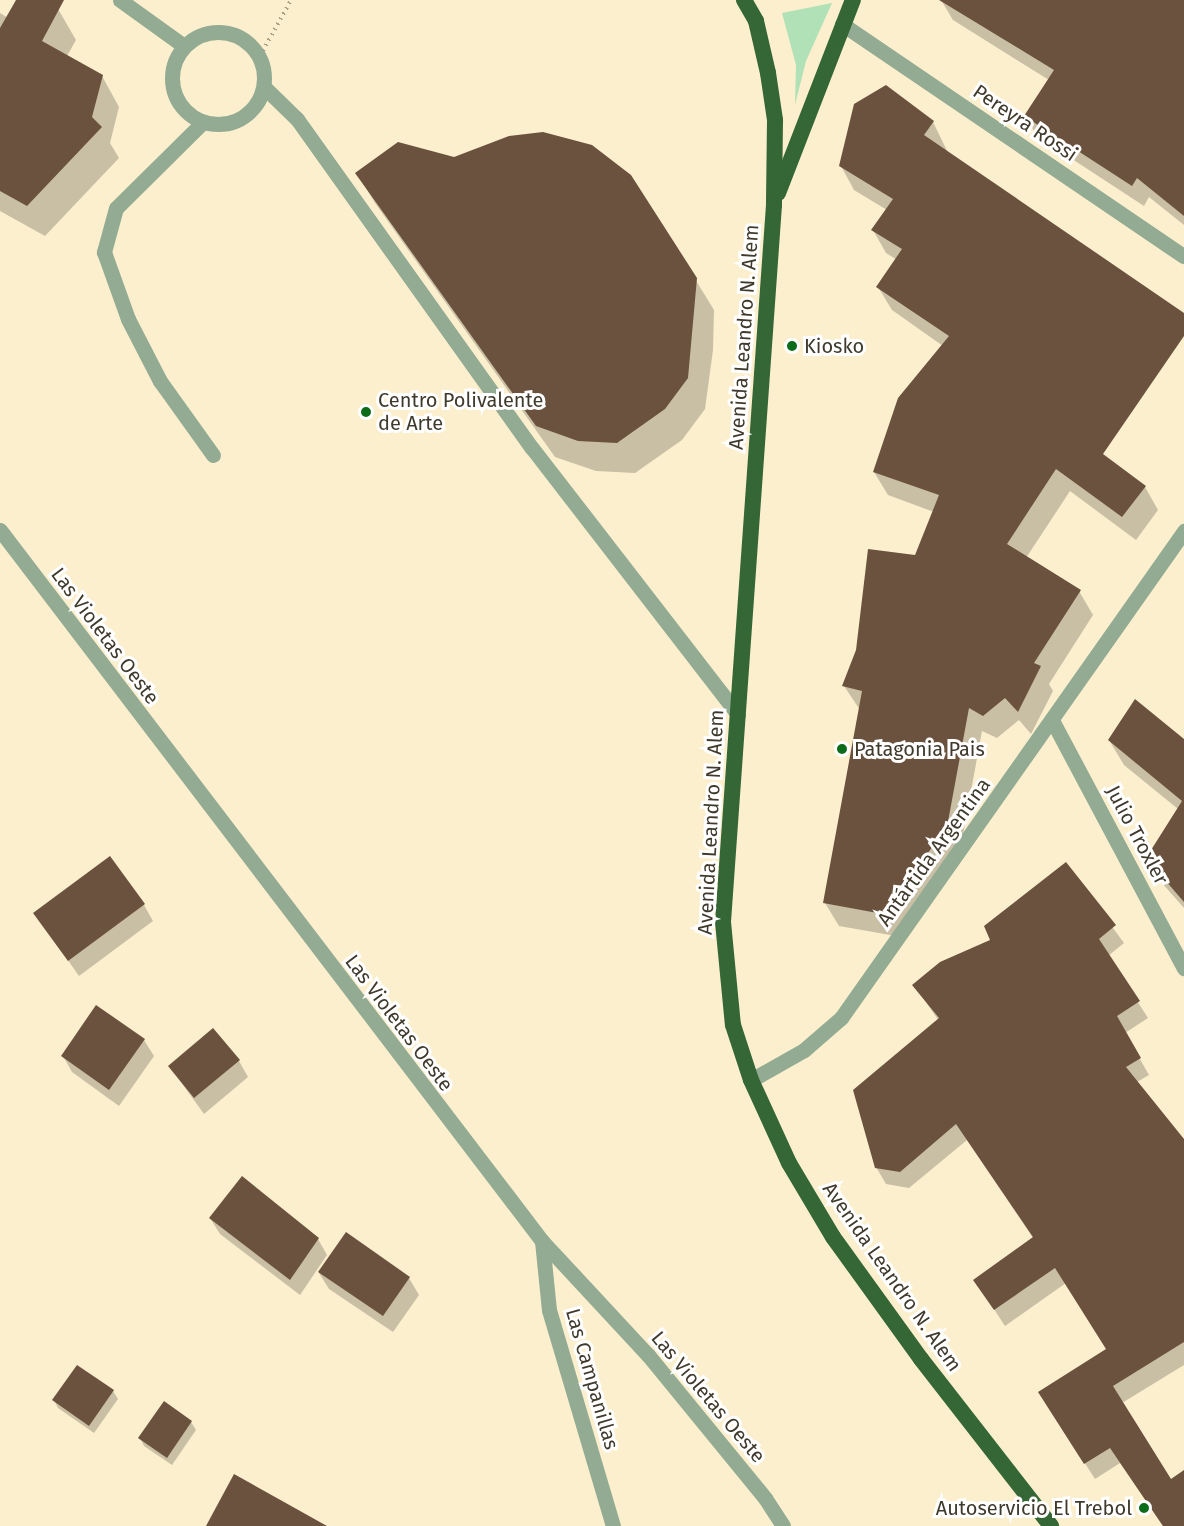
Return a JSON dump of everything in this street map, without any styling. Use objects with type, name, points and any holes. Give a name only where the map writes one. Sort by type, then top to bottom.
[{"type":"highway","name":"Avenida Leandro N. Alem","points":[[744,0],[756,21],[768,73],[775,120],[774,205],[723,922],[733,1025],[751,1080],[789,1163],[833,1237],[921,1359],[1051,1526]]},
{"type":"highway","name":"Avenida Leandro N. Alem","points":[[774,205],[853,0]]},
{"type":"street","points":[[120,0],[183,46]]},
{"type":"street","name":"Pereyra Rossi","points":[[842,24],[1184,256]]},
{"type":"street","points":[[209,32],[224,32],[238,36],[260,56],[264,87],[248,115],[218,125],[202,122],[178,102],[172,87],[171,73],[183,46],[209,32]]},
{"type":"street","points":[[264,87],[297,119],[532,448],[738,715]]},
{"type":"street","points":[[202,122],[116,208],[104,252],[128,319],[160,381],[213,455]]},
{"type":"street","name":"Las Violetas Oeste","points":[[0,530],[542,1241],[648,1355],[765,1498],[783,1526]]},
{"type":"street","name":"Antártida Argentina","points":[[751,1080],[804,1050],[841,1018],[1053,722],[1184,531]]},
{"type":"street","name":"Julio Troxler","points":[[1053,722],[1184,968]]},
{"type":"street","name":"Las Campanillas","points":[[542,1241],[549,1310],[613,1526]]},
{"type":"path","points":[[260,56],[291,0]]},
{"type":"green space","points":[[832,3],[806,61],[795,105],[796,65],[782,13]]},
{"type":"building","points":[[16,0],[64,0],[42,41],[103,75],[92,117],[102,127],[27,206],[0,191],[0,28]]},
{"type":"building","points":[[939,0],[1184,0],[1184,216],[1137,178],[1132,186],[1024,116],[1054,70]]},
{"type":"building","points":[[886,85],[934,121],[924,135],[1184,313],[1184,336],[1103,454],[1146,486],[1122,517],[1056,469],[1007,544],[1081,590],[1034,663],[1041,666],[1018,712],[1005,698],[983,716],[969,708],[947,827],[883,914],[823,903],[862,691],[842,686],[856,650],[868,549],[915,555],[939,495],[873,472],[898,398],[949,336],[876,287],[902,249],[871,230],[893,199],[839,166],[854,104]]},
{"type":"building","points":[[543,132],[592,145],[631,175],[697,278],[688,378],[665,409],[617,443],[578,441],[536,426],[355,173],[398,142],[454,157],[509,136]]},
{"type":"building","points":[[1135,699],[1184,739],[1184,902],[1146,858],[1182,801],[1108,740]]},
{"type":"building","points":[[110,856],[145,904],[68,961],[33,913]]},
{"type":"building","points":[[1066,862],[1116,925],[1099,939],[1140,1001],[1117,1016],[1141,1058],[1126,1067],[1184,1139],[1184,1342],[1113,1386],[1171,1479],[1184,1470],[1184,1526],[1163,1526],[1110,1448],[1084,1464],[1038,1392],[1106,1349],[1055,1268],[994,1310],[973,1280],[1033,1237],[956,1124],[900,1172],[875,1168],[853,1090],[939,1018],[912,985],[940,962],[990,940],[984,926]]},
{"type":"building","points":[[96,1005],[145,1039],[109,1090],[61,1056]]},
{"type":"building","points":[[213,1028],[240,1060],[194,1098],[168,1066]]},
{"type":"building","points":[[242,1176],[319,1238],[290,1280],[209,1218]]},
{"type":"building","points":[[346,1232],[410,1277],[383,1316],[318,1272]]},
{"type":"building","points":[[77,1365],[114,1390],[89,1426],[52,1400]]},
{"type":"building","points":[[164,1401],[192,1421],[167,1458],[138,1438]]},
{"type":"building","points":[[234,1474],[327,1526],[206,1526]]},
{"type":"place","name":"Kiosko","points":[[792,346]]},
{"type":"place","name":"Centro Polivalente de Arte","points":[[366,412]]},
{"type":"place","name":"Patagonia Pais","points":[[842,749]]},
{"type":"place","name":"Autoservicio El Trebol","points":[[1144,1508]]}]
